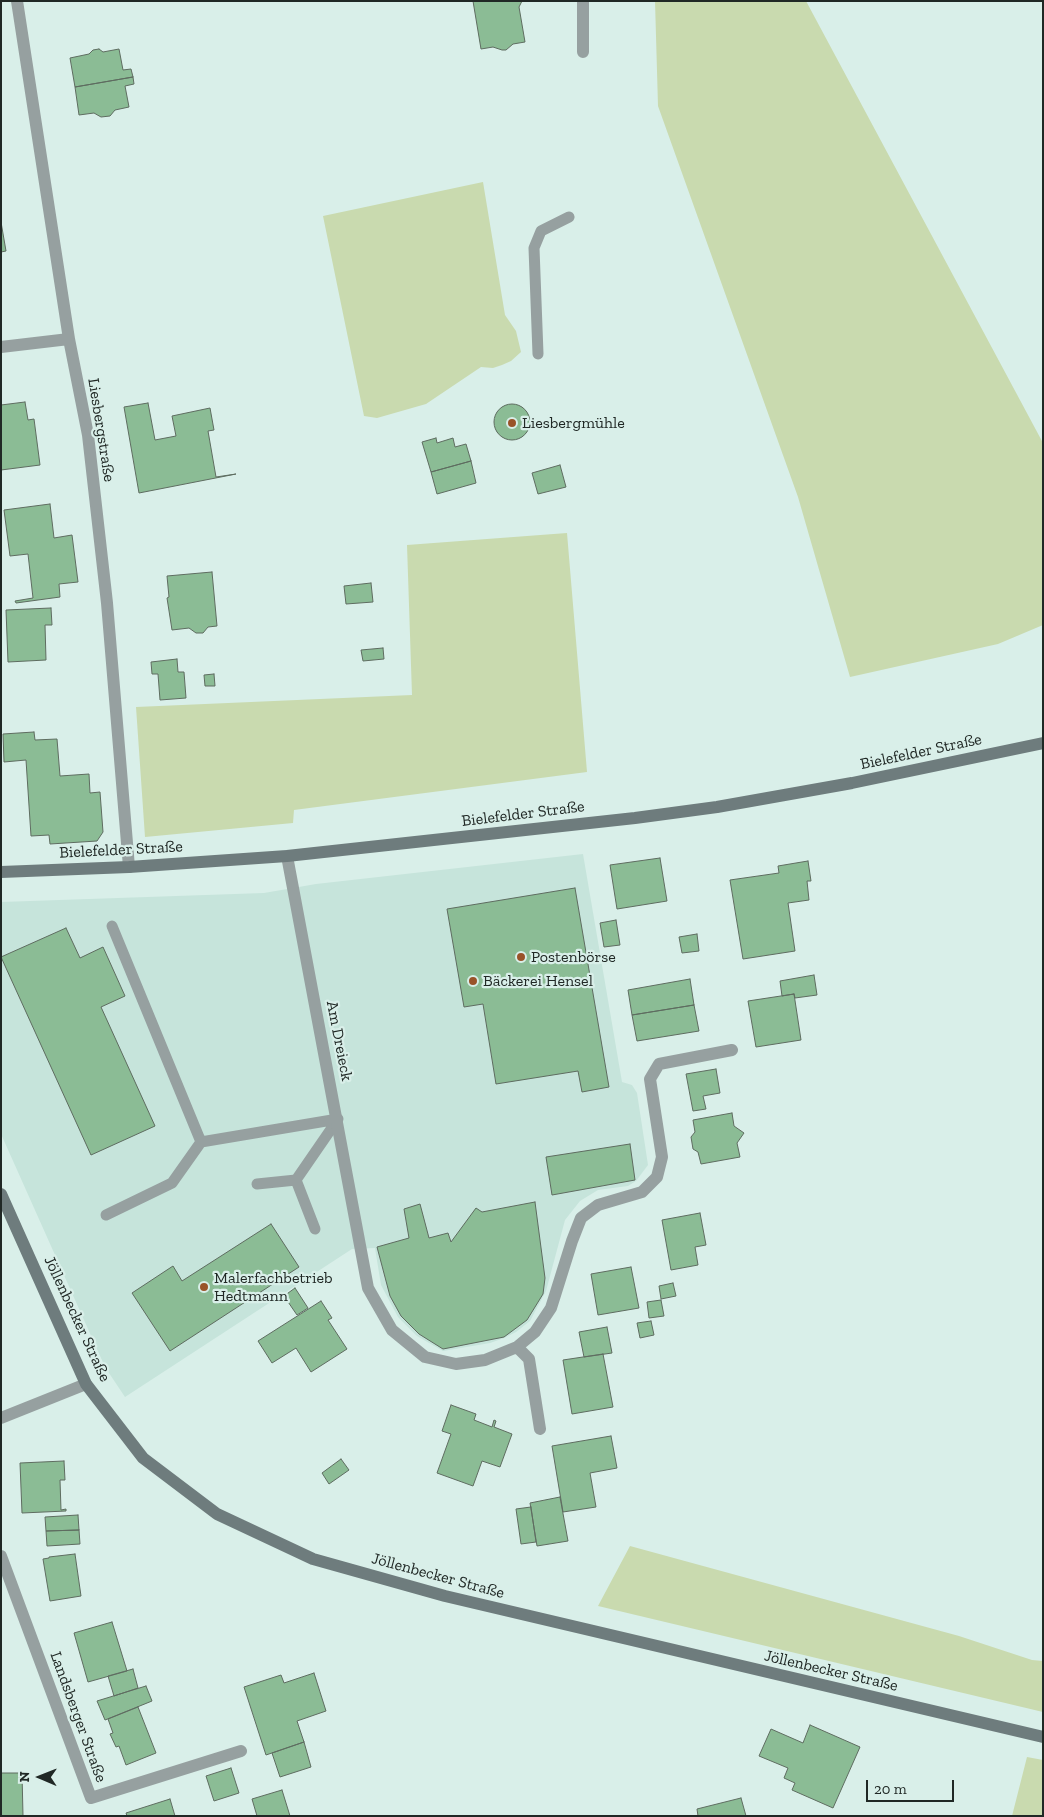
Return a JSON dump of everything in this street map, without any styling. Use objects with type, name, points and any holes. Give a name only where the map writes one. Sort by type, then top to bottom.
[{"type":"main road","name":"Bielefelder Straße","points":[[1,872],[128,867],[287,856],[717,807],[852,783],[1043,743]]},
{"type":"main road","name":"Jöllenbecker Straße","points":[[1,1194],[86,1384],[143,1458],[217,1514],[313,1560],[445,1596],[1043,1737]]},
{"type":"street","name":"Liesbergstraße","points":[[17,1],[69,339],[88,435],[107,603],[128,867]]},
{"type":"street","points":[[583,1],[583,52]]},
{"type":"street","points":[[1,348],[69,339]]},
{"type":"street","name":"Am Dreieck","points":[[287,856],[368,1288],[392,1330],[425,1357],[456,1364],[485,1360],[517,1347],[535,1332],[551,1308],[581,1218],[598,1205],[642,1192],[657,1177],[662,1157],[650,1079],[659,1064],[732,1050]]},
{"type":"street","points":[[517,1347],[529,1359],[540,1429]]},
{"type":"street","points":[[1,1418],[86,1384]]},
{"type":"street","name":"Landsberger Straße","points":[[1,1556],[91,1798],[241,1751]]},
{"type":"lane","points":[[538,354],[534,248],[541,231],[569,217]]},
{"type":"lane","points":[[112,926],[201,1142]]},
{"type":"lane","points":[[106,1215],[172,1183],[201,1142],[338,1120]]},
{"type":"lane","points":[[256,1184],[296,1180],[338,1120]]},
{"type":"lane","points":[[296,1180],[315,1229]]},
{"type":"shaded area","points":[[583,854],[622,1082],[632,1085],[637,1093],[648,1165],[636,1181],[628,1186],[598,1190],[580,1201],[565,1220],[546,1291],[530,1321],[516,1332],[490,1343],[443,1351],[417,1336],[398,1317],[381,1285],[375,1248],[352,1249],[125,1397],[105,1367],[1,1134],[1,902],[264,893],[316,884]]},
{"type":"green space","points":[[655,1],[806,1],[1043,443],[1043,625],[998,644],[850,677],[798,497],[658,106]]},
{"type":"green space","points":[[483,182],[505,315],[516,331],[521,352],[511,361],[502,365],[493,368],[481,367],[426,404],[377,418],[364,416],[323,216]]},
{"type":"green space","points":[[567,533],[587,772],[294,810],[293,823],[145,837],[136,707],[412,695],[407,545]]},
{"type":"green space","points":[[630,1546],[959,1636],[1032,1660],[1043,1661],[1043,1712],[598,1606]]},
{"type":"green space","points":[[1027,1757],[1043,1760],[1043,1816],[1012,1816]]},
{"type":"building","points":[[473,1],[522,1],[519,7],[525,42],[513,44],[506,50],[493,47],[481,49]]},
{"type":"building","points":[[99,49],[103,52],[119,49],[123,70],[131,69],[133,77],[75,87],[70,58],[89,54],[93,50]]},
{"type":"building","points":[[133,77],[134,84],[125,86],[129,107],[115,110],[110,116],[101,117],[94,113],[79,115],[75,87]]},
{"type":"building","points":[[1,222],[6,251],[1,252]]},
{"type":"building","points":[[25,402],[28,420],[34,419],[40,465],[1,470],[1,405]]},
{"type":"building","points":[[148,403],[155,440],[176,436],[172,416],[210,408],[214,430],[208,431],[216,477],[236,474],[139,493],[124,407]]},
{"type":"building","name":"Liesbergmühle","points":[[512,404],[519,405],[525,409],[529,415],[529,429],[525,435],[519,439],[512,440],[505,439],[499,435],[495,429],[494,422],[495,415],[499,409],[505,405]]},
{"type":"building","points":[[436,438],[437,443],[453,438],[455,447],[466,444],[471,461],[431,472],[422,442]]},
{"type":"building","points":[[471,461],[476,483],[437,494],[431,472]]},
{"type":"building","points":[[560,465],[566,487],[538,494],[532,473]]},
{"type":"building","points":[[50,504],[54,538],[72,535],[78,582],[59,584],[60,597],[16,603],[15,601],[33,598],[28,554],[10,556],[4,510]]},
{"type":"building","points":[[212,572],[217,626],[208,627],[203,633],[196,633],[189,628],[172,630],[167,598],[169,597],[167,576]]},
{"type":"building","points":[[371,583],[373,602],[346,604],[344,586]]},
{"type":"building","points":[[51,608],[52,625],[45,625],[46,660],[8,662],[6,610]]},
{"type":"building","points":[[383,648],[384,659],[363,661],[361,650]]},
{"type":"building","points":[[177,659],[178,672],[184,672],[186,698],[160,700],[158,674],[152,674],[151,662]]},
{"type":"building","points":[[214,674],[215,686],[205,686],[204,675]]},
{"type":"building","points":[[34,732],[35,740],[57,739],[60,776],[89,774],[90,793],[100,792],[103,832],[97,841],[50,844],[49,835],[31,836],[26,760],[4,762],[3,734]]},
{"type":"building","points":[[660,858],[667,901],[617,909],[610,865]]},
{"type":"building","points":[[808,861],[811,881],[807,881],[809,900],[788,903],[795,951],[743,959],[730,880],[779,873],[778,866]]},
{"type":"building","name":"Postenbörse","points":[[575,888],[609,1087],[582,1092],[578,1071],[496,1084],[483,1004],[464,1007],[447,909]]},
{"type":"building","points":[[616,920],[620,945],[604,947],[600,923]]},
{"type":"building","points":[[66,928],[80,958],[103,947],[125,996],[101,1007],[155,1126],[91,1155],[1,957]]},
{"type":"building","points":[[697,934],[699,951],[682,953],[679,937]]},
{"type":"building","points":[[814,975],[817,995],[795,998],[794,994],[782,996],[780,981]]},
{"type":"building","points":[[690,979],[694,1005],[632,1015],[628,990]]},
{"type":"building","points":[[794,994],[801,1040],[756,1047],[748,1001]]},
{"type":"building","points":[[694,1005],[699,1031],[637,1041],[632,1015]]},
{"type":"building","points":[[716,1069],[720,1093],[703,1096],[706,1109],[693,1111],[686,1074]]},
{"type":"building","points":[[732,1113],[734,1126],[744,1133],[737,1143],[740,1157],[701,1164],[698,1152],[693,1149],[691,1137],[695,1132],[693,1120]]},
{"type":"building","points":[[630,1144],[635,1180],[552,1195],[546,1157]]},
{"type":"building","points":[[535,1202],[545,1278],[543,1294],[527,1320],[504,1337],[443,1349],[419,1334],[401,1316],[390,1296],[377,1247],[409,1238],[404,1209],[420,1204],[429,1238],[448,1233],[451,1242],[476,1208],[482,1212]]},
{"type":"building","points":[[700,1213],[706,1245],[695,1247],[698,1265],[671,1270],[662,1220]]},
{"type":"building","name":"Malerfachbetrieb Hedtmann","points":[[271,1224],[299,1267],[170,1351],[132,1293],[173,1266],[182,1281]]},
{"type":"building","points":[[631,1267],[639,1308],[598,1315],[591,1274]]},
{"type":"building","points":[[673,1283],[676,1296],[661,1299],[659,1286]]},
{"type":"building","points":[[295,1288],[308,1308],[297,1315],[284,1296]]},
{"type":"building","points":[[661,1300],[664,1316],[649,1318],[647,1302]]},
{"type":"building","points":[[321,1301],[332,1318],[328,1320],[347,1349],[311,1372],[296,1348],[272,1363],[258,1341]]},
{"type":"building","points":[[651,1321],[654,1335],[640,1338],[637,1323]]},
{"type":"building","points":[[607,1327],[612,1353],[584,1357],[579,1332]]},
{"type":"building","points":[[603,1354],[613,1407],[572,1414],[563,1360]]},
{"type":"building","points":[[451,1405],[476,1414],[474,1420],[492,1427],[494,1420],[496,1421],[494,1427],[512,1434],[500,1467],[482,1461],[473,1486],[437,1473],[451,1434],[442,1431]]},
{"type":"building","points":[[611,1436],[617,1468],[590,1473],[596,1507],[563,1512],[552,1446]]},
{"type":"building","points":[[341,1459],[349,1470],[329,1484],[322,1473]]},
{"type":"building","points":[[64,1461],[65,1480],[60,1480],[61,1510],[66,1509],[66,1511],[22,1513],[20,1463]]},
{"type":"building","points":[[560,1497],[568,1541],[537,1546],[530,1503]]},
{"type":"building","points":[[531,1507],[536,1542],[521,1544],[516,1509]]},
{"type":"building","points":[[78,1515],[79,1530],[46,1531],[45,1517]]},
{"type":"building","points":[[79,1530],[80,1544],[47,1546],[46,1531]]},
{"type":"building","points":[[75,1554],[81,1596],[50,1601],[43,1559]]},
{"type":"building","points":[[112,1622],[127,1671],[88,1682],[74,1633]]},
{"type":"building","points":[[133,1669],[138,1688],[114,1696],[108,1676]]},
{"type":"building","points":[[314,1673],[326,1711],[297,1721],[304,1742],[266,1755],[244,1687],[281,1675],[284,1683]]},
{"type":"building","points":[[146,1686],[152,1701],[105,1720],[97,1701]]},
{"type":"building","points":[[138,1707],[156,1753],[126,1765],[119,1746],[116,1747],[110,1734],[113,1733],[108,1719]]},
{"type":"building","points":[[810,1725],[860,1747],[833,1808],[792,1790],[795,1783],[784,1778],[788,1768],[759,1756],[771,1729],[803,1743]]},
{"type":"building","points":[[304,1742],[311,1767],[280,1777],[272,1753]]},
{"type":"building","points":[[231,1768],[239,1793],[214,1801],[206,1776]]},
{"type":"building","points":[[1,1773],[22,1773],[23,1816],[1,1816]]},
{"type":"building","points":[[282,1790],[290,1816],[257,1816],[252,1799]]},
{"type":"building","points":[[741,1798],[746,1816],[698,1816],[697,1809]]},
{"type":"building","points":[[170,1799],[175,1816],[127,1816],[126,1813]]},
{"type":"place","name":"Liesbergmühle","points":[[512,423]]},
{"type":"place","name":"Postenbörse","points":[[521,957]]},
{"type":"place","name":"Bäckerei Hensel","points":[[473,981]]},
{"type":"place","name":"Malerfachbetrieb Hedtmann","points":[[204,1287]]}]
